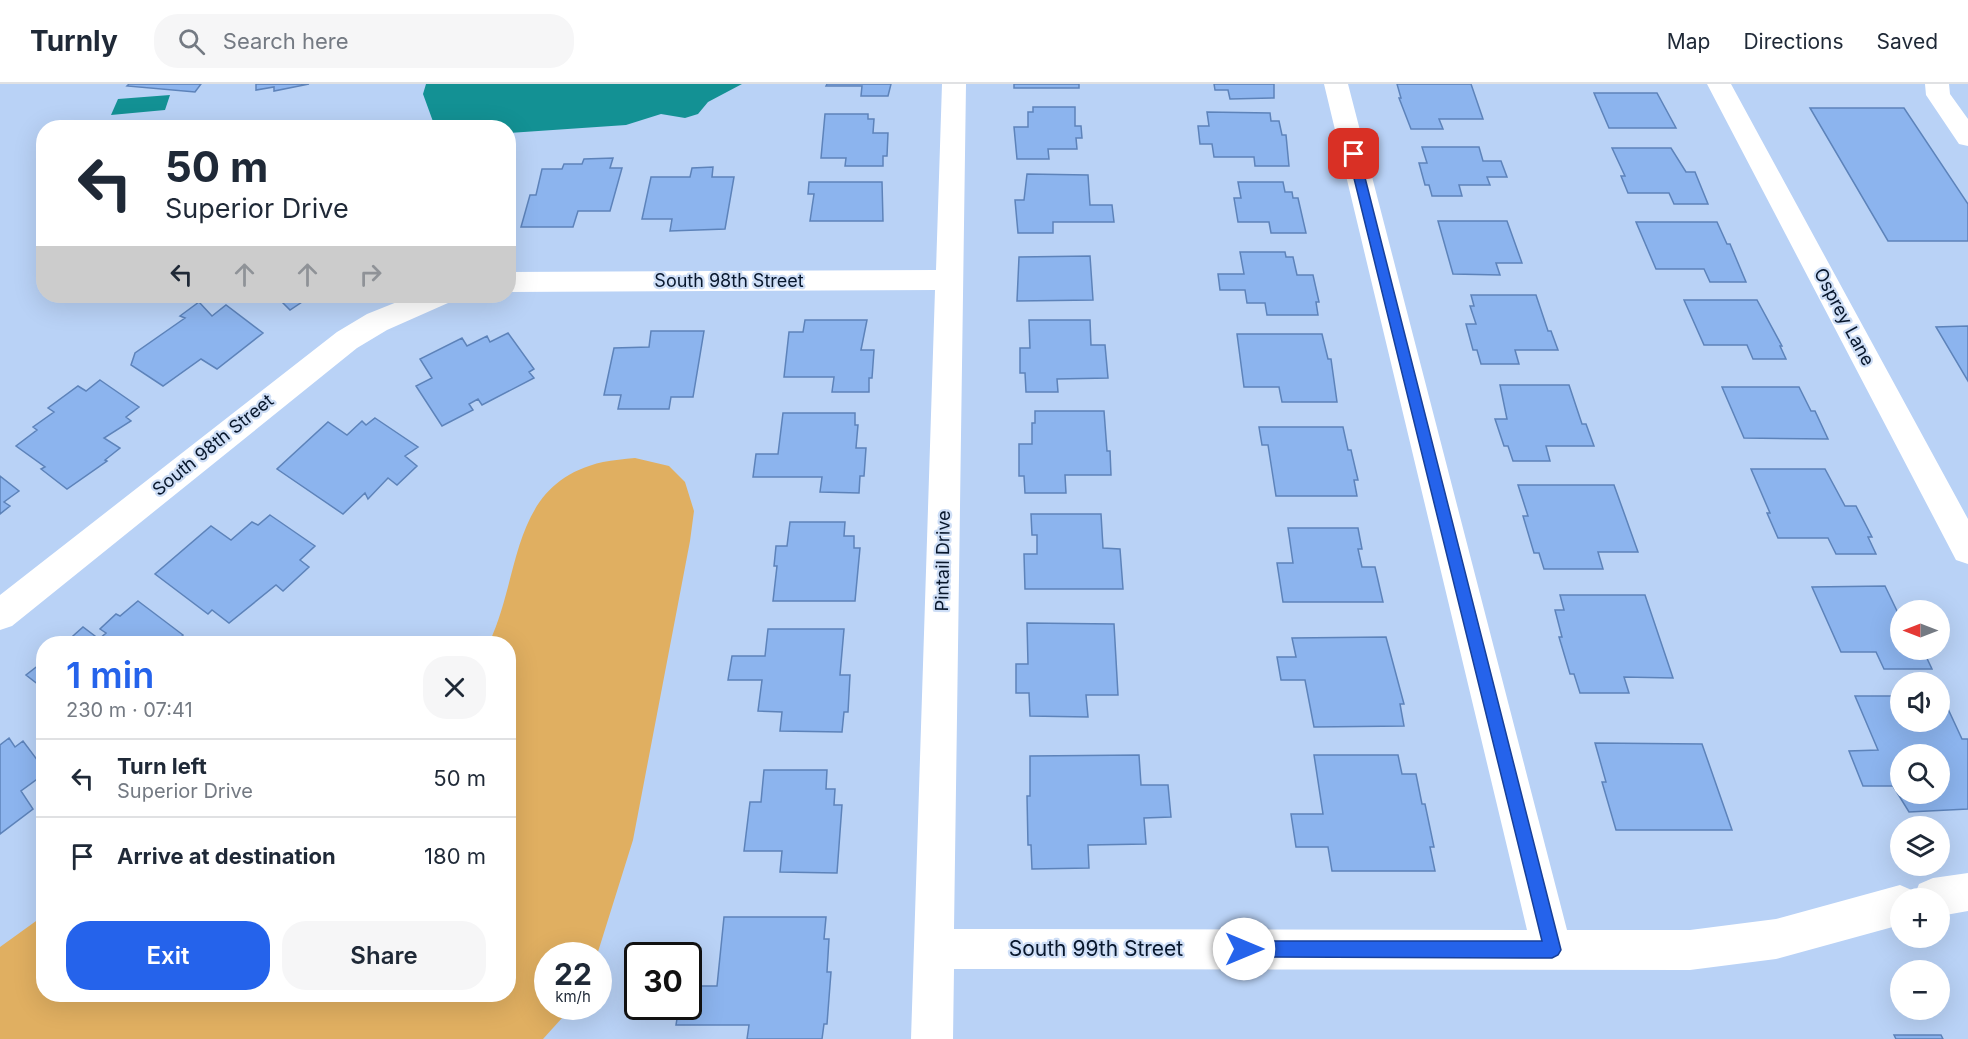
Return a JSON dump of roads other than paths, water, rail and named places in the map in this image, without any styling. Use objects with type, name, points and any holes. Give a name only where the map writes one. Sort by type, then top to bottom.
[{"type":"street","name":"Pintail Drive","points":[[932,1039],[954,84]]},
{"type":"street","points":[[1336,84],[1552,950]]},
{"type":"street","name":"Osprey Lane","points":[[1719,84],[1968,550]]},
{"type":"street","points":[[1937,84],[1938,95],[1968,138]]},
{"type":"street","name":"South 98th Street","points":[[516,282],[949,280]]},
{"type":"street","name":"South 98th Street","points":[[0,615],[338,347],[377,322],[422,303]]},
{"type":"street","points":[[1950,895],[1968,892]]},
{"type":"street","name":"South 99th Street","points":[[934,949],[1662,951],[1720,947],[1784,937],[1890,908]]}]
